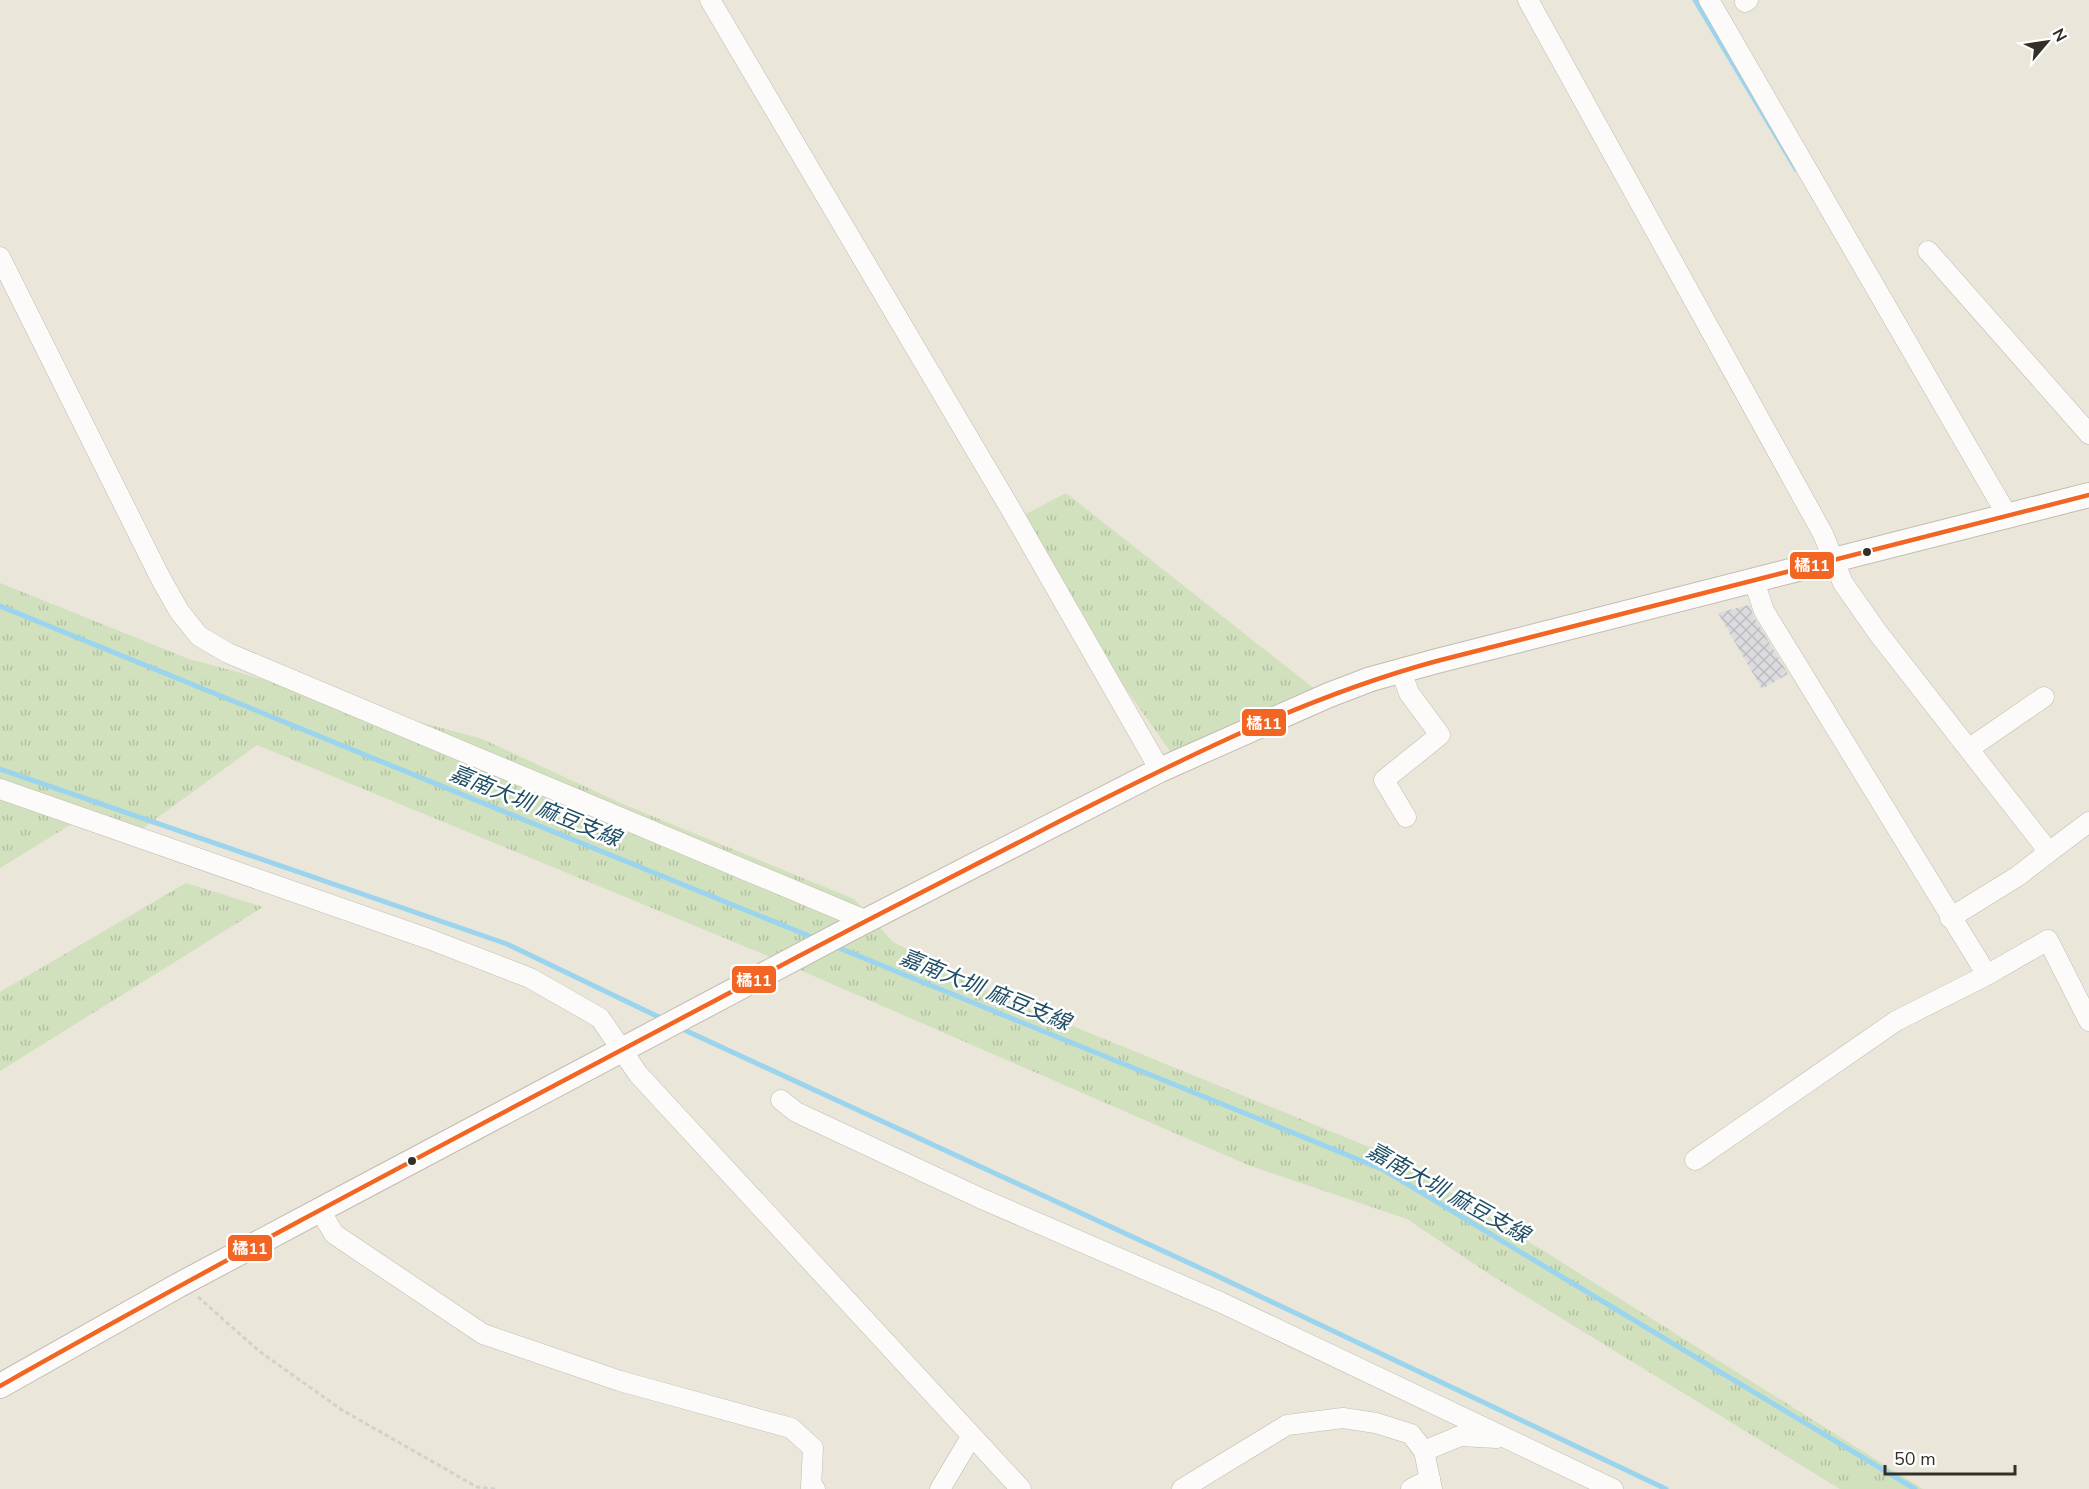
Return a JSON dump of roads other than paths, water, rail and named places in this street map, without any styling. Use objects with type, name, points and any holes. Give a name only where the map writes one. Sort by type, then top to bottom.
[{"type":"main road","points":[[0,1386],[179,1285],[858,925],[1160,770],[1329,695],[1401,671],[2089,495]]},
{"type":"street","points":[[710,0],[1010,508],[1160,770]]},
{"type":"street","points":[[1528,0],[1823,534],[1843,583],[1878,633],[2049,852]]},
{"type":"street","points":[[1709,0],[2007,515]]},
{"type":"street","points":[[1928,251],[2089,434]]},
{"type":"street","points":[[0,257],[161,579],[179,611],[199,636],[228,653],[858,925]]},
{"type":"street","points":[[1754,581],[1764,611],[1987,975]]},
{"type":"street","points":[[1401,671],[1409,693],[1440,735],[1384,780],[1406,816]]},
{"type":"street","points":[[1970,748],[2044,697]]},
{"type":"street","points":[[0,789],[429,939],[530,978],[600,1018],[638,1074],[1020,1489]]},
{"type":"street","points":[[1950,918],[2018,876],[2089,822]]},
{"type":"street","points":[[1695,1160],[1896,1021],[1987,975],[2048,940],[2089,1021]]},
{"type":"street","points":[[781,1100],[796,1112],[980,1198],[1220,1302],[1613,1489]]},
{"type":"street","points":[[320,1210],[334,1234],[483,1334],[620,1381],[791,1428],[813,1448],[811,1487],[815,1489]]},
{"type":"street","points":[[1182,1489],[1287,1425],[1343,1418],[1376,1423],[1411,1434],[1425,1451],[1431,1484],[1411,1489]]},
{"type":"street","points":[[1425,1451],[1460,1436],[1509,1439]]},
{"type":"street","points":[[940,1489],[971,1437]]},
{"type":"waterway","points":[[1695,0],[1796,169]]},
{"type":"waterway","name":"嘉南大圳 麻豆支線","points":[[0,606],[814,938]]},
{"type":"waterway","points":[[0,769],[507,944],[665,1020]]},
{"type":"waterway","name":"嘉南大圳 麻豆支線","points":[[834,946],[1384,1170],[1915,1489]]},
{"type":"waterway","points":[[678,1027],[1213,1274],[1666,1489]]}]
